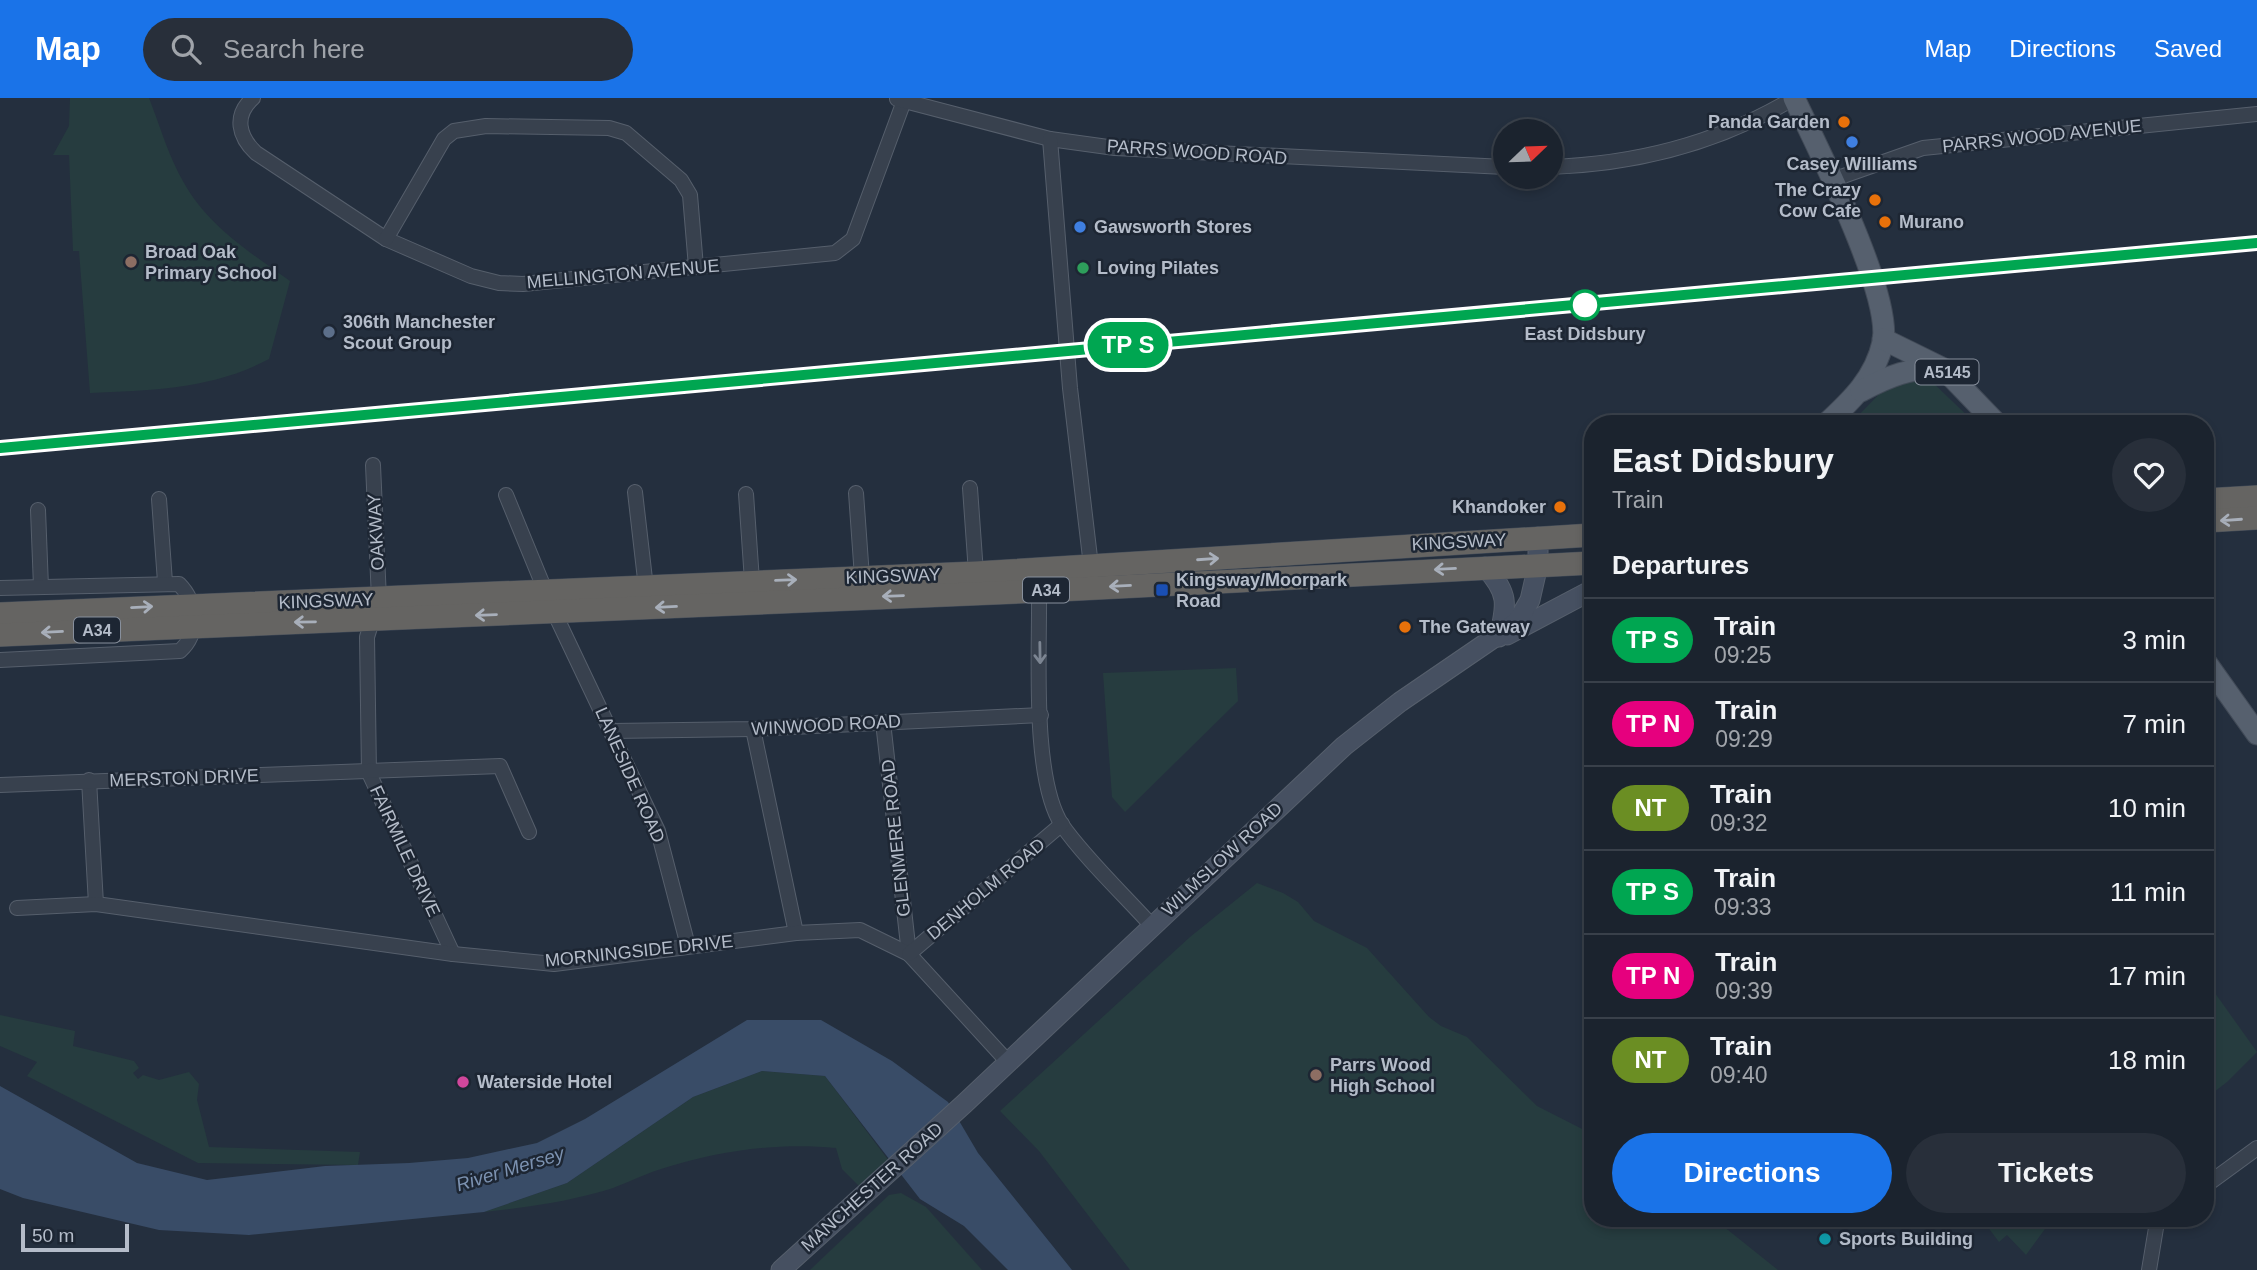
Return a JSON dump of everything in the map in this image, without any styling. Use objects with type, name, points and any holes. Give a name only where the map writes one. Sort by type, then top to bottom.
[{"type":"highway","points":[[2214,499],[2257,497]]},
{"type":"highway","points":[[2214,520],[2257,518]]},
{"type":"highway","name":"KINGSWAY","points":[[550,602],[646,588],[752,581],[976,573],[1584,536]]},
{"type":"highway","name":"KINGSWAY","points":[[0,614],[193,615],[550,602],[1039,591],[1584,563]]},
{"type":"highway","name":"KINGSWAY","points":[[0,635],[193,615]]},
{"type":"main road","name":"A5145","points":[[1794,98],[1832,180],[1870,275],[1881,314],[1883,339],[1877,360],[1861,391]]},
{"type":"main road","name":"A5145","points":[[1883,339],[1944,369],[1988,415]]},
{"type":"main road","name":"A5145","points":[[1836,415],[1861,391],[1889,376],[1910,369],[1944,369]]},
{"type":"main road","name":"WILMSLOW ROAD","points":[[964,1104],[1344,746],[1411,695],[1499,637],[1517,622],[1530,600],[1538,565],[1538,537]]},
{"type":"main road","points":[[1485,567],[1500,583],[1506,601],[1499,637]]},
{"type":"main road","name":"WILMSLOW ROAD","points":[[1499,637],[1516,632],[1584,594]]},
{"type":"main road","points":[[2214,674],[2257,734]]},
{"type":"main road","name":"MANCHESTER ROAD","points":[[780,1270],[964,1104]]},
{"type":"street","name":"MELLINGTON AVENUE","points":[[253,98],[242,113],[239,126],[244,141],[386,239],[471,276],[499,283],[523,284],[835,254],[853,239],[900,100]]},
{"type":"street","points":[[1563,166],[1644,158],[1682,149],[1755,121],[1794,98]]},
{"type":"street","name":"PARRS WOOD ROAD","points":[[900,100],[1050,139],[1180,153],[1493,166]]},
{"type":"street","name":"PARRS WOOD AVENUE","points":[[1832,180],[1923,148],[2257,114]]},
{"type":"street","points":[[386,239],[444,139],[454,131],[486,126],[609,128],[639,142],[681,180],[690,195],[696,267]]},
{"type":"street","points":[[1050,139],[1070,388],[1091,566]]},
{"type":"street","name":"OAKWAY","points":[[373,465],[376,609]]},
{"type":"street","points":[[970,488],[976,573]]},
{"type":"street","points":[[635,492],[646,588]]},
{"type":"street","points":[[856,493],[862,577]]},
{"type":"street","points":[[746,494],[752,581]]},
{"type":"street","name":"LANESIDE ROAD","points":[[506,495],[550,602],[658,831],[688,946]]},
{"type":"street","points":[[159,499],[165,582]]},
{"type":"street","points":[[38,510],[41,587]]},
{"type":"street","points":[[0,588],[165,582],[179,584],[189,594],[193,615],[188,643],[180,651],[0,660]]},
{"type":"street","points":[[1039,591],[1041,715],[1047,789],[1062,824],[1152,926]]},
{"type":"street","name":"FAIRMILE DRIVE","points":[[376,609],[367,637],[365,687],[369,773],[453,954]]},
{"type":"street","name":"WINWOOD ROAD","points":[[612,731],[753,729],[1041,715]]},
{"type":"street","name":"GLENMERE ROAD","points":[[883,722],[909,954]]},
{"type":"street","points":[[753,729],[796,933]]},
{"type":"street","name":"MERSTON DRIVE","points":[[0,785],[89,780],[369,773],[500,765],[529,832]]},
{"type":"street","points":[[89,780],[96,904]]},
{"type":"street","name":"DENHOLM ROAD","points":[[909,954],[1062,824]]},
{"type":"street","name":"MORNINGSIDE DRIVE","points":[[17,908],[96,904],[453,954],[554,964],[796,933],[860,930],[909,954],[1007,1061]]},
{"type":"street","points":[[2214,1179],[2257,1148]]},
{"type":"street","points":[[2149,1270],[2156,1227]]},
{"type":"green space","name":"Broad Oak Primary School","points":[[70,98],[149,98],[174,163],[205,213],[231,238],[290,281],[269,359],[226,377],[204,382],[160,389],[90,393],[79,251],[73,251],[69,155],[53,155],[69,126]]},
{"type":"green space","points":[[1929,379],[1967,415],[1859,415],[1893,380]]},
{"type":"green space","points":[[1236,668],[1238,701],[1125,812],[1112,797],[1103,673]]},
{"type":"green space","name":"Parrs Wood High School","points":[[1257,883],[1283,893],[1298,902],[1314,921],[1367,948],[1429,1017],[1441,1026],[1467,1037],[1537,1106],[1584,1130],[1584,1227],[1724,1227],[1778,1270],[1130,1270],[1039,1151],[1000,1111],[1190,937]]},
{"type":"green space","points":[[2214,992],[2257,1052],[2214,1092]]},
{"type":"green space","points":[[0,1015],[75,1031],[73,1046],[134,1061],[139,1068],[133,1073],[138,1079],[143,1075],[159,1080],[189,1072],[199,1084],[197,1100],[209,1147],[360,1152],[358,1165],[198,1163],[27,1076],[37,1062],[0,1046]]},
{"type":"green space","points":[[762,1071],[825,1076],[889,1161],[861,1188],[842,1169],[836,1148],[770,1147],[725,1153],[682,1163],[582,1197],[484,1212],[567,1183],[693,1097]]},
{"type":"green space","points":[[901,1193],[926,1207],[982,1270],[810,1270],[889,1195]]},
{"type":"green space","points":[[1988,1227],[2046,1227],[2026,1255],[2007,1235],[1999,1242]]},
{"type":"water","name":"River Mersey","points":[[747,1020],[821,1020],[892,1061],[948,1102],[978,1153],[1072,1270],[1008,1270],[964,1226],[920,1199],[825,1076],[762,1071],[693,1097],[567,1183],[484,1212],[249,1235],[159,1230],[23,1198],[0,1189],[0,1086],[137,1163],[207,1180],[325,1166],[468,1158],[537,1143],[585,1119]]},
{"type":"railway","points":[[0,448],[2257,243]]},
{"type":"train","points":[[0,448],[2257,243]]},
{"type":"place","name":"Panda Garden","points":[[1844,122]]},
{"type":"place","name":"Casey Williams","points":[[1852,142]]},
{"type":"place","name":"The Crazy Cow Cafe","points":[[1875,200]]},
{"type":"place","name":"Murano","points":[[1885,222]]},
{"type":"place","name":"Gawsworth Stores","points":[[1080,227]]},
{"type":"place","name":"Broad Oak Primary School","points":[[131,262]]},
{"type":"place","name":"Loving Pilates","points":[[1083,268]]},
{"type":"place","name":"East Didsbury","points":[[1585,305]]},
{"type":"place","name":"306th Manchester Scout Group","points":[[329,332]]},
{"type":"place","name":"Khandoker","points":[[1560,507]]},
{"type":"place","name":"Kingsway/Moorpark Road","points":[[1162,590]]},
{"type":"place","name":"The Gateway","points":[[1405,627]]},
{"type":"place","name":"Parrs Wood High School","points":[[1316,1075]]},
{"type":"place","name":"Waterside Hotel","points":[[463,1082]]},
{"type":"place","name":"Sports Building","points":[[1825,1239]]}]
